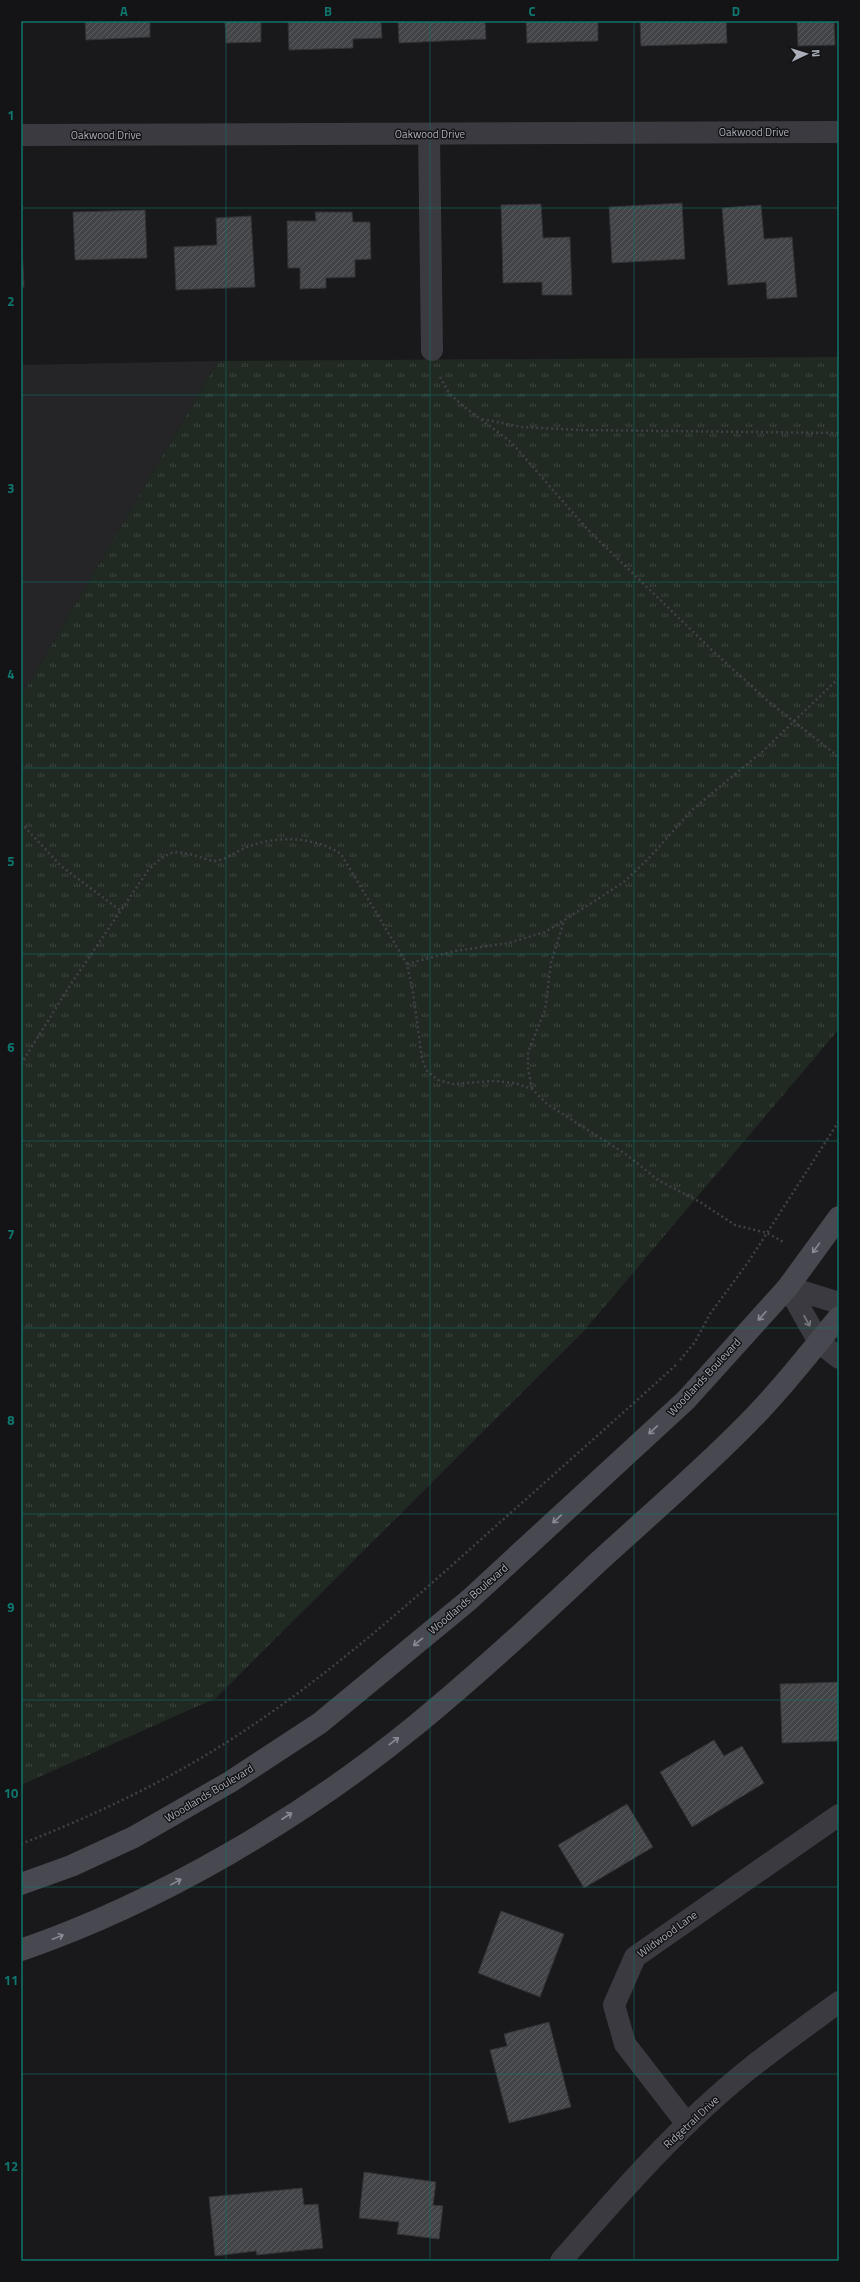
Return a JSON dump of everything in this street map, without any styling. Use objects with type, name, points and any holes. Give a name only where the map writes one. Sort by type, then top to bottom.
[{"type":"street","name":"Oakwood Drive","points":[[21,135],[839,132]]},
{"type":"street","points":[[429,134],[432,350]]},
{"type":"street","name":"Woodlands Boulevard","points":[[21,1884],[71,1866],[134,1836],[230,1782],[320,1723],[470,1600],[674,1410],[788,1287],[839,1217]]},
{"type":"street","points":[[788,1287],[839,1303]]},
{"type":"street","points":[[788,1287],[819,1342],[839,1358]]},
{"type":"street","points":[[21,1950],[59,1937],[170,1886],[251,1840],[342,1780],[416,1725],[559,1599],[740,1432],[839,1317]]},
{"type":"street","name":"Wildwood Lane","points":[[687,2124],[625,2044],[614,2005],[634,1957],[839,1815]]},
{"type":"street","name":"Ridgetrail Drive","points":[[561,2261],[627,2185],[687,2124],[749,2069],[839,2002]]},
{"type":"path","points":[[432,350],[439,376],[449,394],[512,442],[594,536],[714,652],[794,722],[839,757]]},
{"type":"path","points":[[481,419],[522,427],[579,430],[839,433]]},
{"type":"path","points":[[407,964],[455,951],[509,943],[545,932],[625,881],[648,859],[693,809],[731,780],[839,678]]},
{"type":"path","points":[[21,823],[61,866],[120,911]]},
{"type":"path","points":[[21,1064],[71,984],[120,911],[149,869],[163,856],[178,850],[213,861],[227,858],[258,843],[282,840],[309,840],[329,846],[341,854],[407,964],[414,1000],[422,1060],[427,1071],[438,1080],[453,1084],[494,1081],[515,1083],[532,1089],[547,1104],[627,1155],[658,1180],[700,1202],[735,1225],[767,1233]]},
{"type":"path","points":[[532,1089],[528,1068],[528,1052],[545,1010],[551,963],[564,921]]},
{"type":"path","points":[[21,1844],[68,1826],[180,1771],[241,1734],[360,1647],[678,1364],[695,1342],[710,1314],[767,1233],[839,1121]]},
{"type":"shaded area","points":[[218,361],[21,697],[21,365]]},
{"type":"green space","points":[[839,357],[839,1029],[584,1331],[216,1698],[21,1785],[21,697],[218,361]]},
{"type":"building","points":[[85,21],[150,21],[150,37],[86,40]]},
{"type":"building","points":[[225,21],[261,21],[261,42],[226,43]]},
{"type":"building","points":[[288,21],[381,21],[382,38],[353,39],[353,48],[289,50]]},
{"type":"building","points":[[398,21],[485,21],[486,39],[399,43]]},
{"type":"building","points":[[526,21],[598,21],[598,41],[527,43]]},
{"type":"building","points":[[640,21],[726,21],[727,43],[641,46]]},
{"type":"building","points":[[797,21],[834,21],[835,45],[798,46]]},
{"type":"building","points":[[682,203],[685,259],[612,263],[609,207]]},
{"type":"building","points":[[541,204],[543,238],[570,237],[572,295],[542,295],[542,282],[503,283],[501,205]]},
{"type":"building","points":[[761,205],[764,239],[792,237],[797,297],[767,299],[766,282],[728,285],[722,208]]},
{"type":"building","points":[[145,210],[147,258],[75,260],[73,212]]},
{"type":"building","points":[[315,212],[352,212],[353,222],[370,222],[371,259],[355,260],[355,277],[326,278],[326,288],[300,289],[300,268],[288,268],[287,221],[316,221]]},
{"type":"building","points":[[251,216],[255,287],[176,290],[174,247],[217,245],[216,218]]},
{"type":"building","points":[[21,227],[24,287],[21,287]]},
{"type":"building","points":[[839,1682],[839,1741],[782,1743],[780,1684]]},
{"type":"building","points":[[714,1740],[724,1756],[742,1746],[764,1783],[692,1827],[660,1772]]},
{"type":"building","points":[[627,1804],[653,1847],[584,1888],[558,1845]]},
{"type":"building","points":[[501,1911],[564,1934],[540,1997],[478,1973]]},
{"type":"building","points":[[549,2022],[571,2107],[509,2123],[490,2050],[507,2046],[504,2034]]},
{"type":"building","points":[[364,2172],[436,2182],[433,2205],[443,2206],[439,2239],[397,2234],[399,2222],[359,2218]]},
{"type":"building","points":[[302,2188],[304,2205],[318,2204],[323,2248],[257,2255],[256,2251],[215,2256],[209,2197]]}]
